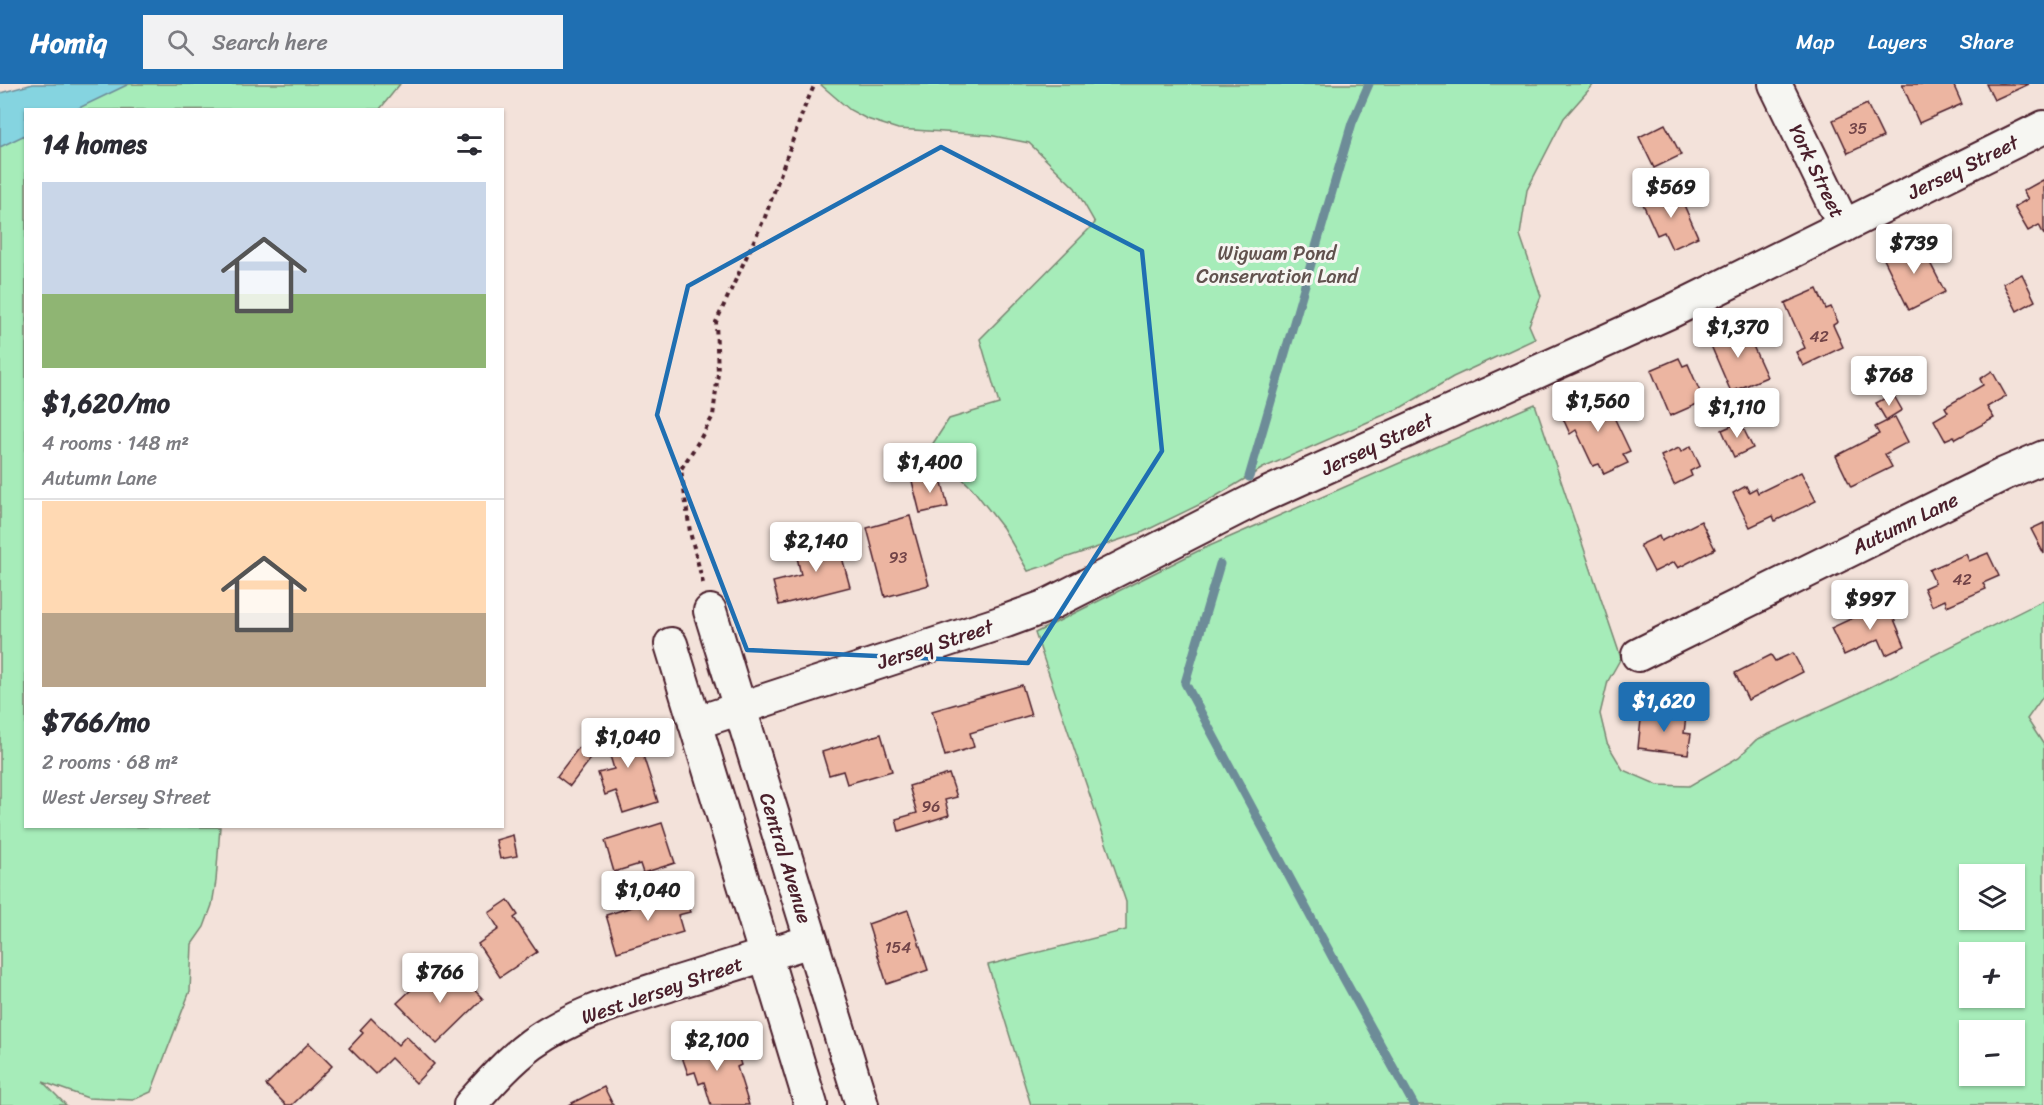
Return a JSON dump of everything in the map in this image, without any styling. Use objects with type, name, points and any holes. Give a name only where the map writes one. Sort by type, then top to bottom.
[{"type":"street","name":"York Street","points":[[1775,84],[1844,226]]},
{"type":"street","name":"Jersey Street","points":[[695,723],[1044,607],[1262,496],[1672,311],[2044,127]]},
{"type":"street","name":"Autumn Lane","points":[[1638,655],[2004,474],[2044,457]]},
{"type":"street","name":"Central Avenue","points":[[710,611],[861,1105]]},
{"type":"street","points":[[671,644],[811,1105]]},
{"type":"street","name":"West Jersey Street","points":[[470,1105],[531,1045],[557,1028],[586,1014],[620,1001],[811,941]]},
{"type":"path","points":[[710,611],[690,532],[681,469],[713,416],[718,374],[716,322],[765,217],[815,84]]},
{"type":"highlighted area","points":[[941,147],[1142,251],[1162,451],[1028,663],[747,650],[657,415],[688,286]]},
{"type":"green space","points":[[55,84],[400,84],[381,108],[24,108],[24,828],[220,828],[212,905],[204,927],[192,944],[190,991],[151,1092],[133,1100],[88,1098],[43,1082],[66,1105],[0,1105],[0,106]]},
{"type":"green space","name":"Wigwam Pond Conservation Land","points":[[820,84],[1594,84],[1564,118],[1527,190],[1520,235],[1541,296],[1529,325],[1535,339],[1453,377],[1402,407],[1263,468],[1213,498],[1143,532],[1028,571],[1003,528],[972,488],[930,448],[949,419],[999,404],[980,339],[1095,223],[1075,188],[1029,143],[989,135],[898,129],[867,119],[850,110]]},
{"type":"green space","points":[[1535,404],[1621,658],[1608,681],[1600,714],[1607,743],[1623,770],[1658,785],[1689,786],[1739,757],[1756,740],[1854,695],[2044,600],[2044,695],[2027,719],[2044,745],[2044,1105],[1031,1105],[988,965],[1126,930],[1126,902],[1035,633],[1198,551]]},
{"type":"water","points":[[33,84],[129,84],[79,108],[24,108],[24,135],[0,147],[0,93]]},
{"type":"building","points":[[1902,84],[1953,84],[1962,104],[1919,123]]},
{"type":"building","points":[[1986,84],[2029,84],[1994,100]]},
{"type":"building","points":[[1867,104],[1883,137],[1848,153],[1833,120]]},
{"type":"building","points":[[1665,124],[1681,155],[1654,168],[1639,137]]},
{"type":"building","points":[[2043,180],[2044,235],[2039,225],[2028,231],[2014,207],[2028,199],[2023,191]]},
{"type":"building","points":[[1677,189],[1698,237],[1672,249],[1664,232],[1657,235],[1643,204]]},
{"type":"building","points":[[1915,241],[1919,251],[1923,249],[1945,292],[1909,310],[1883,257]]},
{"type":"building","points":[[2022,274],[2035,301],[2017,311],[2003,283]]},
{"type":"building","points":[[1817,289],[1826,309],[1831,307],[1838,322],[1833,325],[1843,347],[1803,366],[1796,352],[1805,348],[1785,303]]},
{"type":"building","points":[[1744,326],[1767,377],[1731,392],[1709,341]]},
{"type":"building","points":[[1679,358],[1683,366],[1688,364],[1704,401],[1670,416],[1651,370]]},
{"type":"building","points":[[1992,371],[2006,396],[1987,407],[1994,418],[1956,439],[1954,436],[1945,440],[1934,420],[1948,412],[1945,407],[1983,385],[1980,379]]},
{"type":"building","points":[[1603,394],[1630,451],[1623,454],[1628,463],[1604,474],[1599,464],[1593,466],[1576,430],[1570,434],[1561,414]]},
{"type":"building","points":[[1893,394],[1902,410],[1886,420],[1876,403]]},
{"type":"building","points":[[1895,417],[1908,442],[1885,454],[1892,467],[1851,487],[1836,456],[1879,434],[1875,427]]},
{"type":"building","points":[[1740,422],[1753,448],[1734,457],[1722,430]]},
{"type":"building","points":[[1691,446],[1700,466],[1690,471],[1692,476],[1674,485],[1661,456],[1679,448],[1681,452]]},
{"type":"building","points":[[1801,472],[1816,501],[1775,521],[1773,516],[1750,527],[1733,493],[1746,486],[1749,492],[1756,488],[1758,493]]},
{"type":"building","points":[[940,474],[948,507],[920,513],[912,481]]},
{"type":"building","points":[[910,516],[929,585],[885,597],[867,528]]},
{"type":"building","points":[[1701,521],[1715,549],[1678,568],[1674,562],[1654,572],[1640,545],[1659,536],[1661,541]]},
{"type":"building","points":[[2044,523],[2044,554],[2031,529]]},
{"type":"building","points":[[835,531],[850,587],[779,605],[773,582],[801,575],[797,557],[820,552],[816,536]]},
{"type":"building","points":[[1988,553],[1999,576],[1983,583],[1986,589],[1947,606],[1945,600],[1932,606],[1924,588],[1935,583],[1929,570],[1966,554],[1969,561]]},
{"type":"building","points":[[1887,602],[1905,646],[1886,655],[1879,639],[1844,655],[1831,628]]},
{"type":"building","points":[[1793,653],[1803,672],[1748,700],[1735,673],[1771,655],[1775,661]]},
{"type":"building","points":[[1022,685],[1031,715],[970,733],[974,747],[945,756],[932,711]]},
{"type":"building","points":[[1642,710],[1686,716],[1684,733],[1691,734],[1688,754],[1638,748]]},
{"type":"building","points":[[638,720],[643,738],[638,740],[658,802],[623,813],[616,791],[605,795],[598,773],[614,769],[608,749],[613,748],[607,730]]},
{"type":"building","points":[[881,734],[892,771],[847,784],[843,771],[829,775],[822,752]]},
{"type":"building","points":[[580,746],[593,756],[570,786],[557,776]]},
{"type":"building","points":[[949,774],[957,797],[945,800],[949,815],[899,831],[896,819],[917,813],[909,786]]},
{"type":"building","points":[[662,823],[675,863],[643,873],[640,864],[614,872],[605,841]]},
{"type":"building","points":[[513,835],[517,856],[500,859],[496,840]]},
{"type":"building","points":[[683,891],[690,912],[678,915],[683,932],[617,952],[606,915]]},
{"type":"building","points":[[508,900],[518,915],[514,918],[537,952],[500,977],[478,944],[499,929],[489,913]]},
{"type":"building","points":[[908,910],[928,970],[887,984],[868,924]]},
{"type":"building","points":[[456,971],[483,999],[437,1044],[397,1003],[429,973],[441,985]]},
{"type":"building","points":[[371,1018],[398,1045],[406,1036],[434,1064],[416,1083],[391,1058],[375,1074],[349,1048],[363,1033],[360,1030]]},
{"type":"building","points":[[726,1036],[732,1054],[737,1052],[741,1065],[737,1067],[749,1105],[711,1105],[704,1082],[699,1084],[695,1072],[688,1074],[680,1051]]},
{"type":"building","points":[[309,1043],[332,1066],[292,1105],[286,1105],[266,1085]]},
{"type":"building","points":[[604,1087],[613,1105],[568,1105]]},
{"type":"waterway","points":[[1249,477],[1352,123],[1369,84]]},
{"type":"waterway","points":[[1220,564],[1185,683],[1414,1105]]}]
